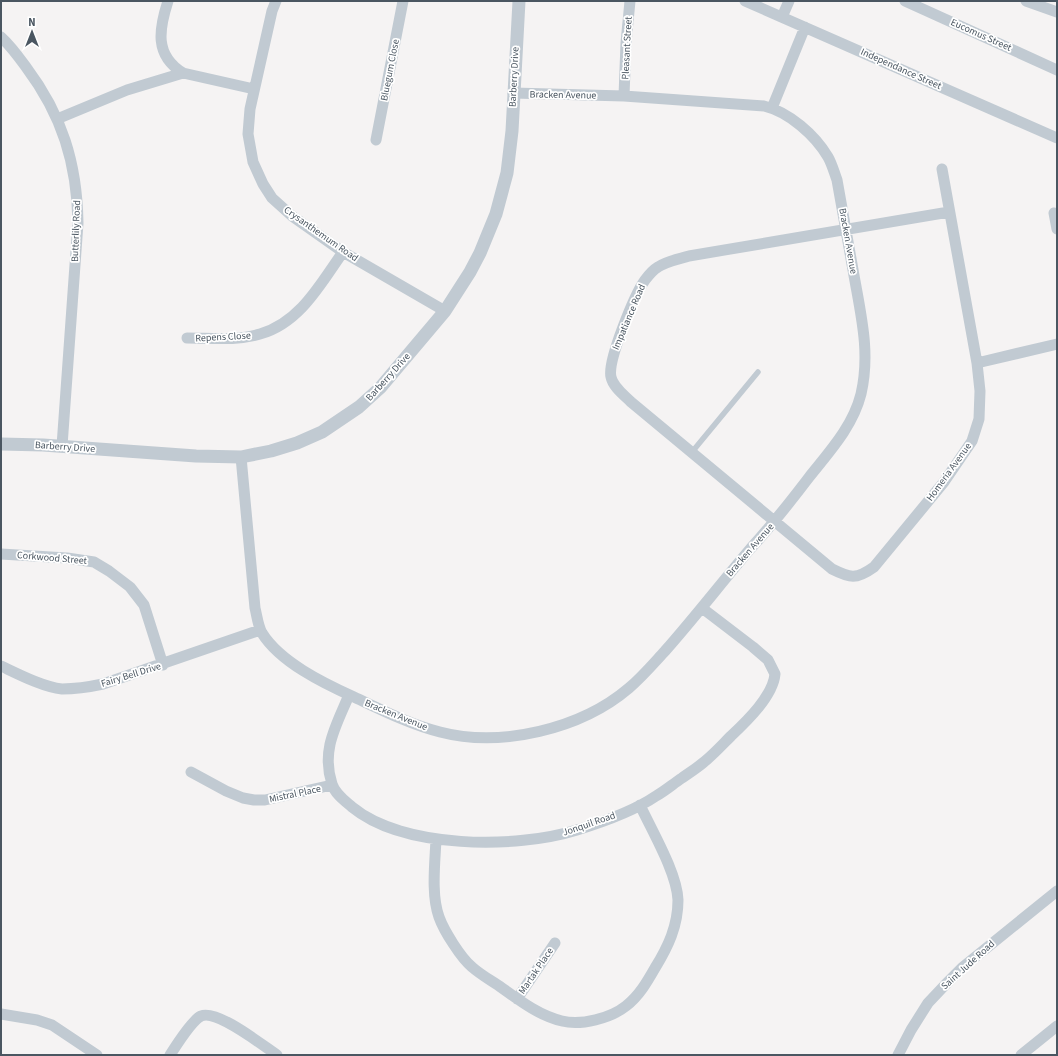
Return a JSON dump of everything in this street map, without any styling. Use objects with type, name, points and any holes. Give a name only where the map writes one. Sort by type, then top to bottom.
[{"type":"street","points":[[168,1],[161,23],[161,39],[162,47],[166,56],[174,66],[183,73],[254,89]]},
{"type":"street","name":"Crysanthemum Road","points":[[276,1],[272,12],[254,89],[250,109],[248,134],[253,162],[263,184],[272,198],[292,216],[343,252],[445,311]]},
{"type":"street","name":"Bluegum Close","points":[[376,140],[403,1]]},
{"type":"street","name":"Barberry Drive","points":[[1,444],[62,446],[196,456],[241,456],[271,451],[297,443],[322,432],[359,408],[380,388],[445,311],[470,272],[480,253],[496,214],[507,173],[512,131],[518,1]]},
{"type":"street","name":"Pleasant Street","points":[[624,96],[626,43],[630,1]]},
{"type":"street","name":"Independance Street","points":[[744,1],[1057,138]]},
{"type":"street","points":[[782,17],[789,1]]},
{"type":"street","name":"Eucomus Street","points":[[905,1],[1057,70]]},
{"type":"street","points":[[1026,1],[1057,12]]},
{"type":"street","points":[[772,108],[805,27]]},
{"type":"street","name":"Butterlily Road","points":[[1,37],[10,46],[40,85],[64,134],[71,162],[78,204],[78,223],[62,446]]},
{"type":"street","points":[[57,119],[127,90],[183,73]]},
{"type":"street","name":"Bracken Avenue","points":[[241,456],[255,608],[260,630],[270,644],[292,664],[349,696],[407,722],[441,732],[463,736],[492,737],[520,735],[550,729],[585,716],[608,704],[628,689],[642,676],[702,608],[774,521],[848,426],[861,395],[865,374],[865,341],[837,180],[829,158],[822,147],[797,122],[772,108],[764,106],[624,96],[513,93]]},
{"type":"street","name":"Homeria Avenue","points":[[774,521],[832,569],[846,576],[863,575],[874,567],[944,482],[972,441],[979,419],[980,391],[977,363],[942,169]]},
{"type":"street","name":"Impatiance Road","points":[[774,521],[615,387],[611,378],[610,367],[614,352],[645,280],[657,267],[689,256],[949,212]]},
{"type":"street","points":[[1054,213],[1057,229]]},
{"type":"street","name":"Repens Close","points":[[187,338],[241,338],[260,334],[275,328],[293,316],[307,303],[343,252]]},
{"type":"street","points":[[977,363],[1057,344]]},
{"type":"street","name":"Corkwood Street","points":[[1,554],[67,558],[94,562],[109,571],[130,588],[144,605],[163,665]]},
{"type":"street","name":"Jonquil Road","points":[[349,696],[332,736],[328,752],[328,764],[332,785],[341,798],[361,815],[391,828],[436,839],[470,842],[528,841],[576,831],[604,821],[640,805],[656,796],[704,763],[748,718],[771,689],[775,674],[768,660],[702,608]]},
{"type":"street","name":"Fairy Bell Drive","points":[[1,666],[30,680],[60,689],[77,689],[103,684],[163,665],[260,630]]},
{"type":"street","name":"Mistral Place","points":[[191,772],[226,791],[243,798],[254,800],[265,800],[332,785]]},
{"type":"street","points":[[436,839],[435,896],[438,916],[447,935],[471,967],[535,1011],[563,1021],[590,1021],[605,1017],[625,1007],[648,982],[668,948],[677,916],[678,900],[672,872],[640,805]]},
{"type":"street","name":"Saint Jude Road","points":[[898,1055],[911,1030],[928,1003],[944,985],[963,967],[1057,891]]},
{"type":"street","name":"Martak Place","points":[[517,999],[555,943]]},
{"type":"street","points":[[1,1014],[37,1020],[52,1025],[97,1055]]},
{"type":"street","points":[[170,1055],[195,1020],[201,1016],[208,1015],[216,1016],[226,1021],[277,1055]]},
{"type":"street","points":[[1021,1055],[1057,1026]]},
{"type":"lane","points":[[692,452],[758,372]]}]
